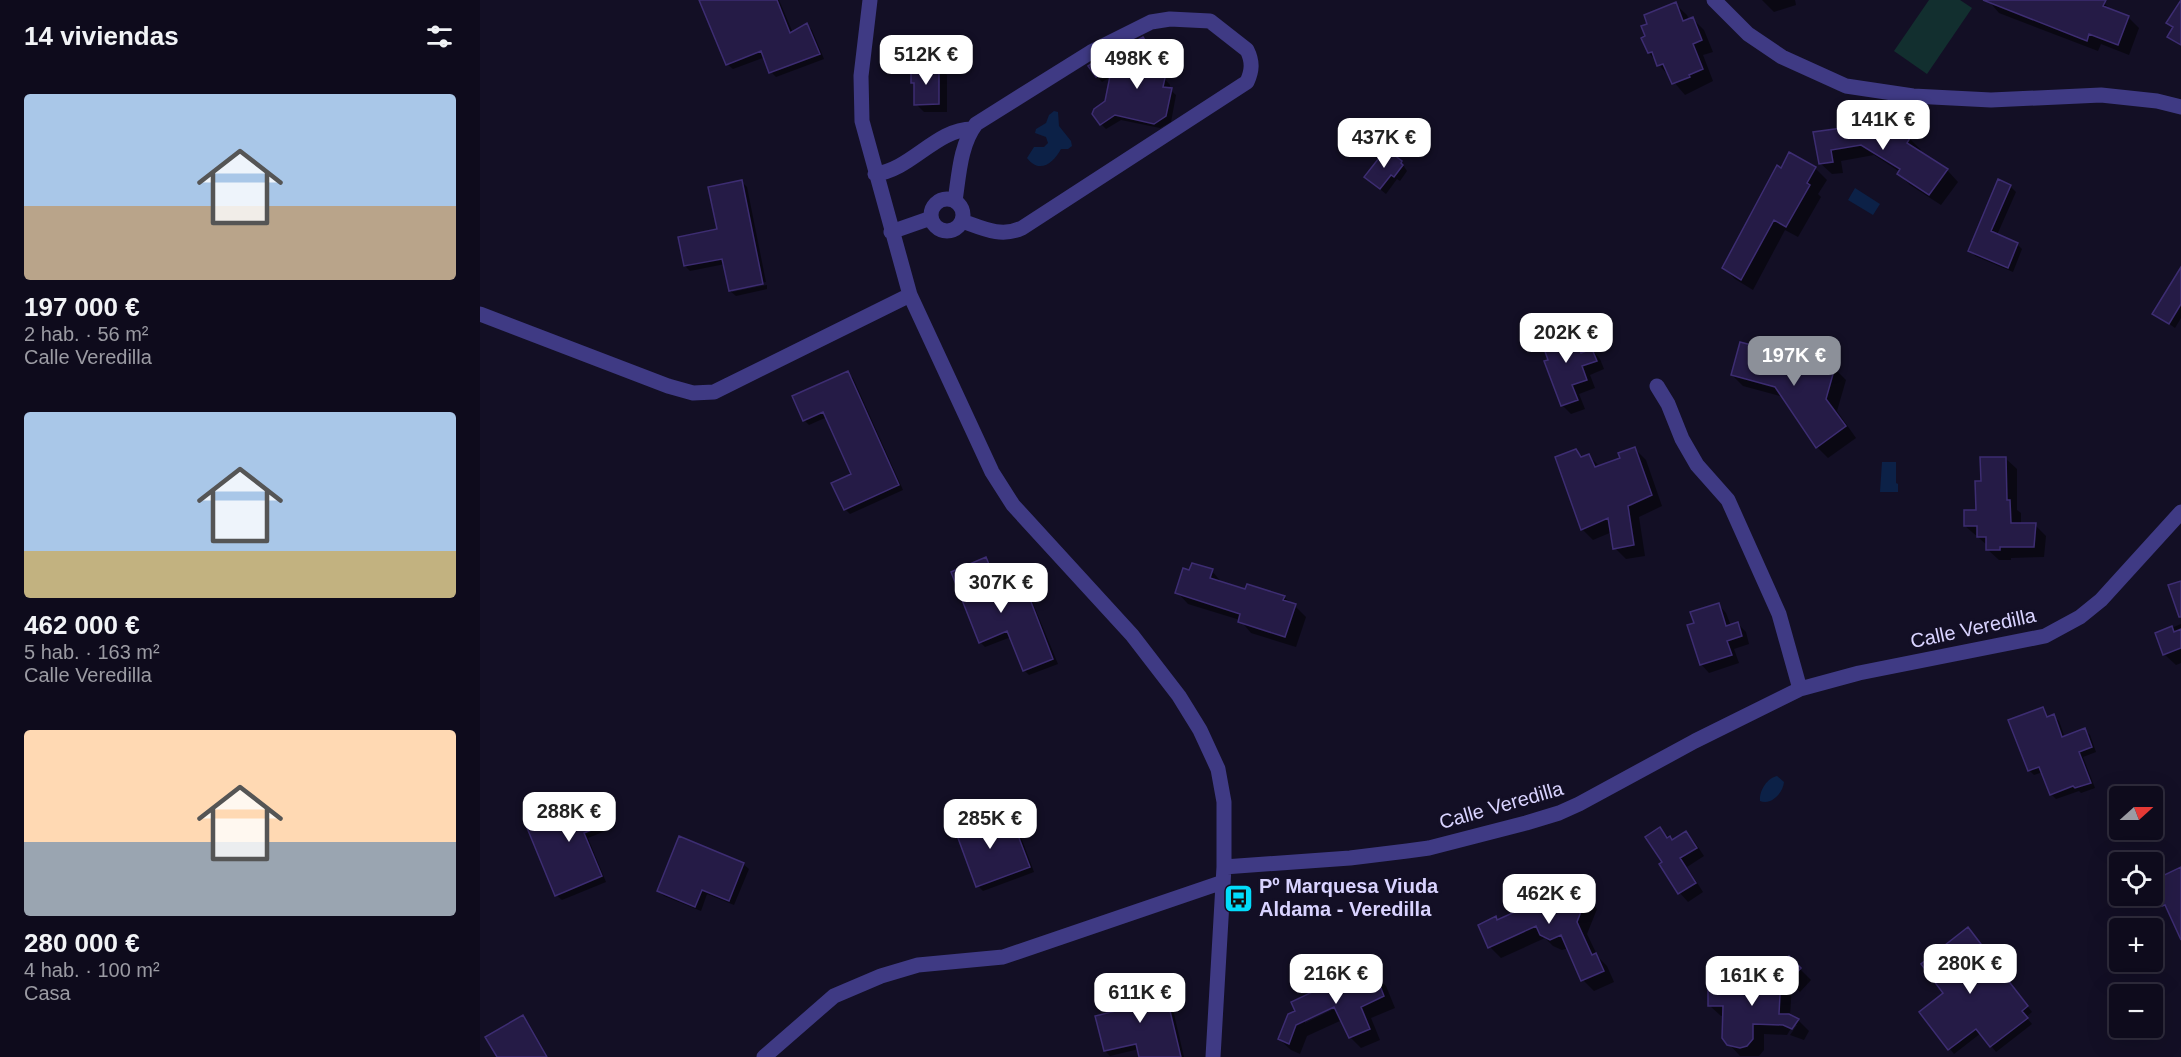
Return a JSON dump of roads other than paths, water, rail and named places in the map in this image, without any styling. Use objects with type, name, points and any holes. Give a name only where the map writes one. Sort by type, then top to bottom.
[{"type":"street","points":[[870,0],[861,76],[862,121],[910,295],[992,472],[1013,505],[1132,635],[1179,696],[1200,730],[1218,769],[1224,802],[1224,867],[1213,1057]]},
{"type":"street","points":[[1714,0],[1748,34],[1782,57],[1846,86],[1913,96],[1991,100],[2102,95],[2157,101],[2181,107]]},
{"type":"street","points":[[955,201],[961,159],[972,129],[986,117],[1091,52],[1151,22],[1170,19],[1210,21],[1247,50],[1250,57],[1251,74],[1247,82],[1022,228],[1014,232],[997,232],[962,221]]},
{"type":"street","points":[[875,174],[888,172],[947,136],[965,129],[972,129]]},
{"type":"street","points":[[943,199],[955,201],[962,209],[962,221],[952,230],[946,231],[934,224],[931,212],[937,202],[943,199]]},
{"type":"street","points":[[891,232],[932,218]]},
{"type":"street","points":[[480,314],[668,386],[693,393],[714,392],[910,295]]},
{"type":"street","points":[[1657,386],[1697,465],[1728,500],[1779,614],[1800,689]]},
{"type":"street","name":"Calle Veredilla","points":[[1224,867],[1350,858],[1429,848],[1544,818],[1579,804],[1695,741],[1800,689],[1859,673],[2016,643],[2054,632],[2080,617],[2101,600],[2181,512]]},
{"type":"street","points":[[764,1057],[834,996],[881,976],[918,965],[1003,957],[1223,882]]},
{"type":"water","points":[[1054,111],[1058,112],[1059,126],[1071,141],[1072,146],[1068,149],[1061,149],[1046,165],[1037,166],[1027,158],[1034,147],[1044,147],[1048,143],[1046,137],[1035,133],[1036,129],[1046,123],[1049,115]]},
{"type":"water","points":[[1855,188],[1880,204],[1873,215],[1848,200]]},
{"type":"water","points":[[1882,462],[1896,462],[1898,492],[1880,492]]},
{"type":"water","points":[[1777,776],[1784,782],[1779,794],[1768,802],[1760,801],[1764,786],[1770,779]]},
{"type":"place","name":"Pº Marquesa Viuda Aldama - Veredilla","points":[[1238,898]]}]
